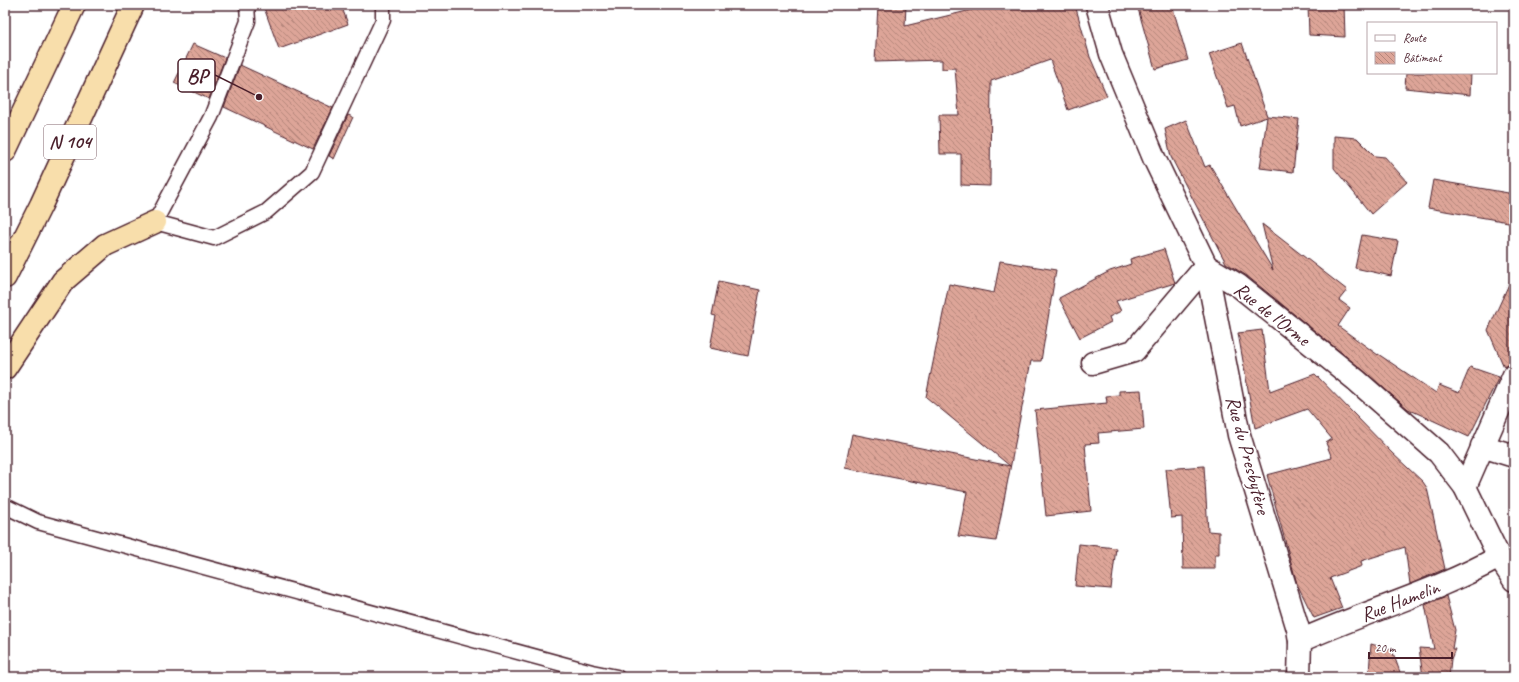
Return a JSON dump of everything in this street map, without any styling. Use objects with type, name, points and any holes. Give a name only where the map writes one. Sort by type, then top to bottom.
[{"type":"highway","name":"N 104","points":[[5,152],[74,5]]},
{"type":"highway","name":"N 104","points":[[5,277],[133,5]]},
{"type":"highway","points":[[5,368],[63,281],[105,245],[155,222]]},
{"type":"street","points":[[1094,363],[1134,350],[1206,266],[1151,151],[1111,54],[1097,5]]},
{"type":"street","name":"Rue de l'Orme","points":[[1206,266],[1239,286],[1356,380],[1438,453],[1465,487],[1506,556],[1514,580]]},
{"type":"street","name":"Rue du Presbytère","points":[[1206,266],[1239,435],[1300,642],[1300,677]]},
{"type":"street","points":[[1465,487],[1514,375]]},
{"type":"street","points":[[1482,446],[1514,456]]},
{"type":"street","name":"Rue Hamelin","points":[[1300,642],[1329,628],[1468,574],[1506,556]]},
{"type":"lane","points":[[247,5],[248,21],[211,117],[155,222],[214,238],[266,212],[312,172],[383,20],[383,5]]},
{"type":"lane","points":[[5,506],[38,522],[576,668],[618,677]]},
{"type":"building","points":[[263,5],[341,5],[348,24],[279,49]]},
{"type":"building","points":[[878,5],[906,5],[905,26],[992,5],[1075,5],[1090,57],[1107,96],[1068,110],[1050,60],[991,81],[990,186],[961,185],[961,154],[940,154],[939,115],[959,115],[955,68],[942,69],[942,60],[875,62]]},
{"type":"building","points":[[1137,5],[1172,5],[1188,60],[1155,69]]},
{"type":"building","points":[[1308,5],[1344,5],[1345,37],[1309,35]]},
{"type":"building","points":[[1242,43],[1267,116],[1299,119],[1293,172],[1260,168],[1267,117],[1240,126],[1235,106],[1228,108],[1209,54]]},
{"type":"building","points":[[193,44],[225,58],[209,99],[174,83]]},
{"type":"building","points":[[240,65],[333,108],[313,149],[224,107]]},
{"type":"building","points":[[1406,74],[1471,74],[1470,95],[1405,88]]},
{"type":"building","points":[[348,115],[353,117],[334,159],[329,156]]},
{"type":"building","points":[[1186,120],[1205,167],[1210,165],[1273,270],[1262,224],[1347,290],[1339,300],[1350,308],[1338,326],[1378,355],[1436,393],[1439,385],[1459,393],[1470,367],[1499,377],[1469,437],[1408,409],[1364,371],[1247,276],[1226,263],[1171,157],[1165,129]]},
{"type":"building","points":[[1334,136],[1357,138],[1375,156],[1385,157],[1407,182],[1371,214],[1334,168]]},
{"type":"building","points":[[1433,180],[1514,194],[1514,223],[1428,208]]},
{"type":"building","points":[[1362,235],[1398,241],[1391,276],[1355,268]]},
{"type":"building","points":[[1164,249],[1175,283],[1116,301],[1121,311],[1109,317],[1111,322],[1080,338],[1059,298],[1110,271],[1131,264],[1130,259]]},
{"type":"building","points":[[1000,261],[1056,270],[1041,361],[1031,361],[996,541],[958,536],[967,492],[845,468],[852,434],[1010,466],[926,397],[949,284],[994,293]]},
{"type":"building","points":[[1514,273],[1514,363],[1504,367],[1488,330]]},
{"type":"building","points":[[719,281],[760,290],[748,356],[710,348],[716,316],[712,315]]},
{"type":"building","points":[[1262,330],[1270,391],[1315,374],[1392,453],[1423,482],[1427,488],[1445,569],[1410,584],[1405,547],[1361,561],[1362,566],[1330,578],[1342,608],[1314,618],[1297,584],[1267,475],[1332,458],[1326,443],[1332,439],[1307,409],[1255,428],[1238,333]]},
{"type":"building","points":[[1141,390],[1144,429],[1098,433],[1099,443],[1085,444],[1091,511],[1046,516],[1035,410],[1107,403],[1106,396],[1119,395],[1119,391]]},
{"type":"building","points":[[1204,466],[1208,531],[1219,532],[1219,554],[1215,554],[1215,569],[1183,569],[1182,517],[1171,518],[1166,469]]},
{"type":"building","points":[[1079,544],[1116,548],[1111,589],[1075,586]]},
{"type":"building","points":[[1446,596],[1455,630],[1452,649],[1455,649],[1451,659],[1449,677],[1423,677],[1419,648],[1434,649],[1425,605]]},
{"type":"building","points":[[1371,644],[1392,650],[1401,675],[1369,674]]},
{"type":"place","name":"BP","points":[[259,97]]}]
